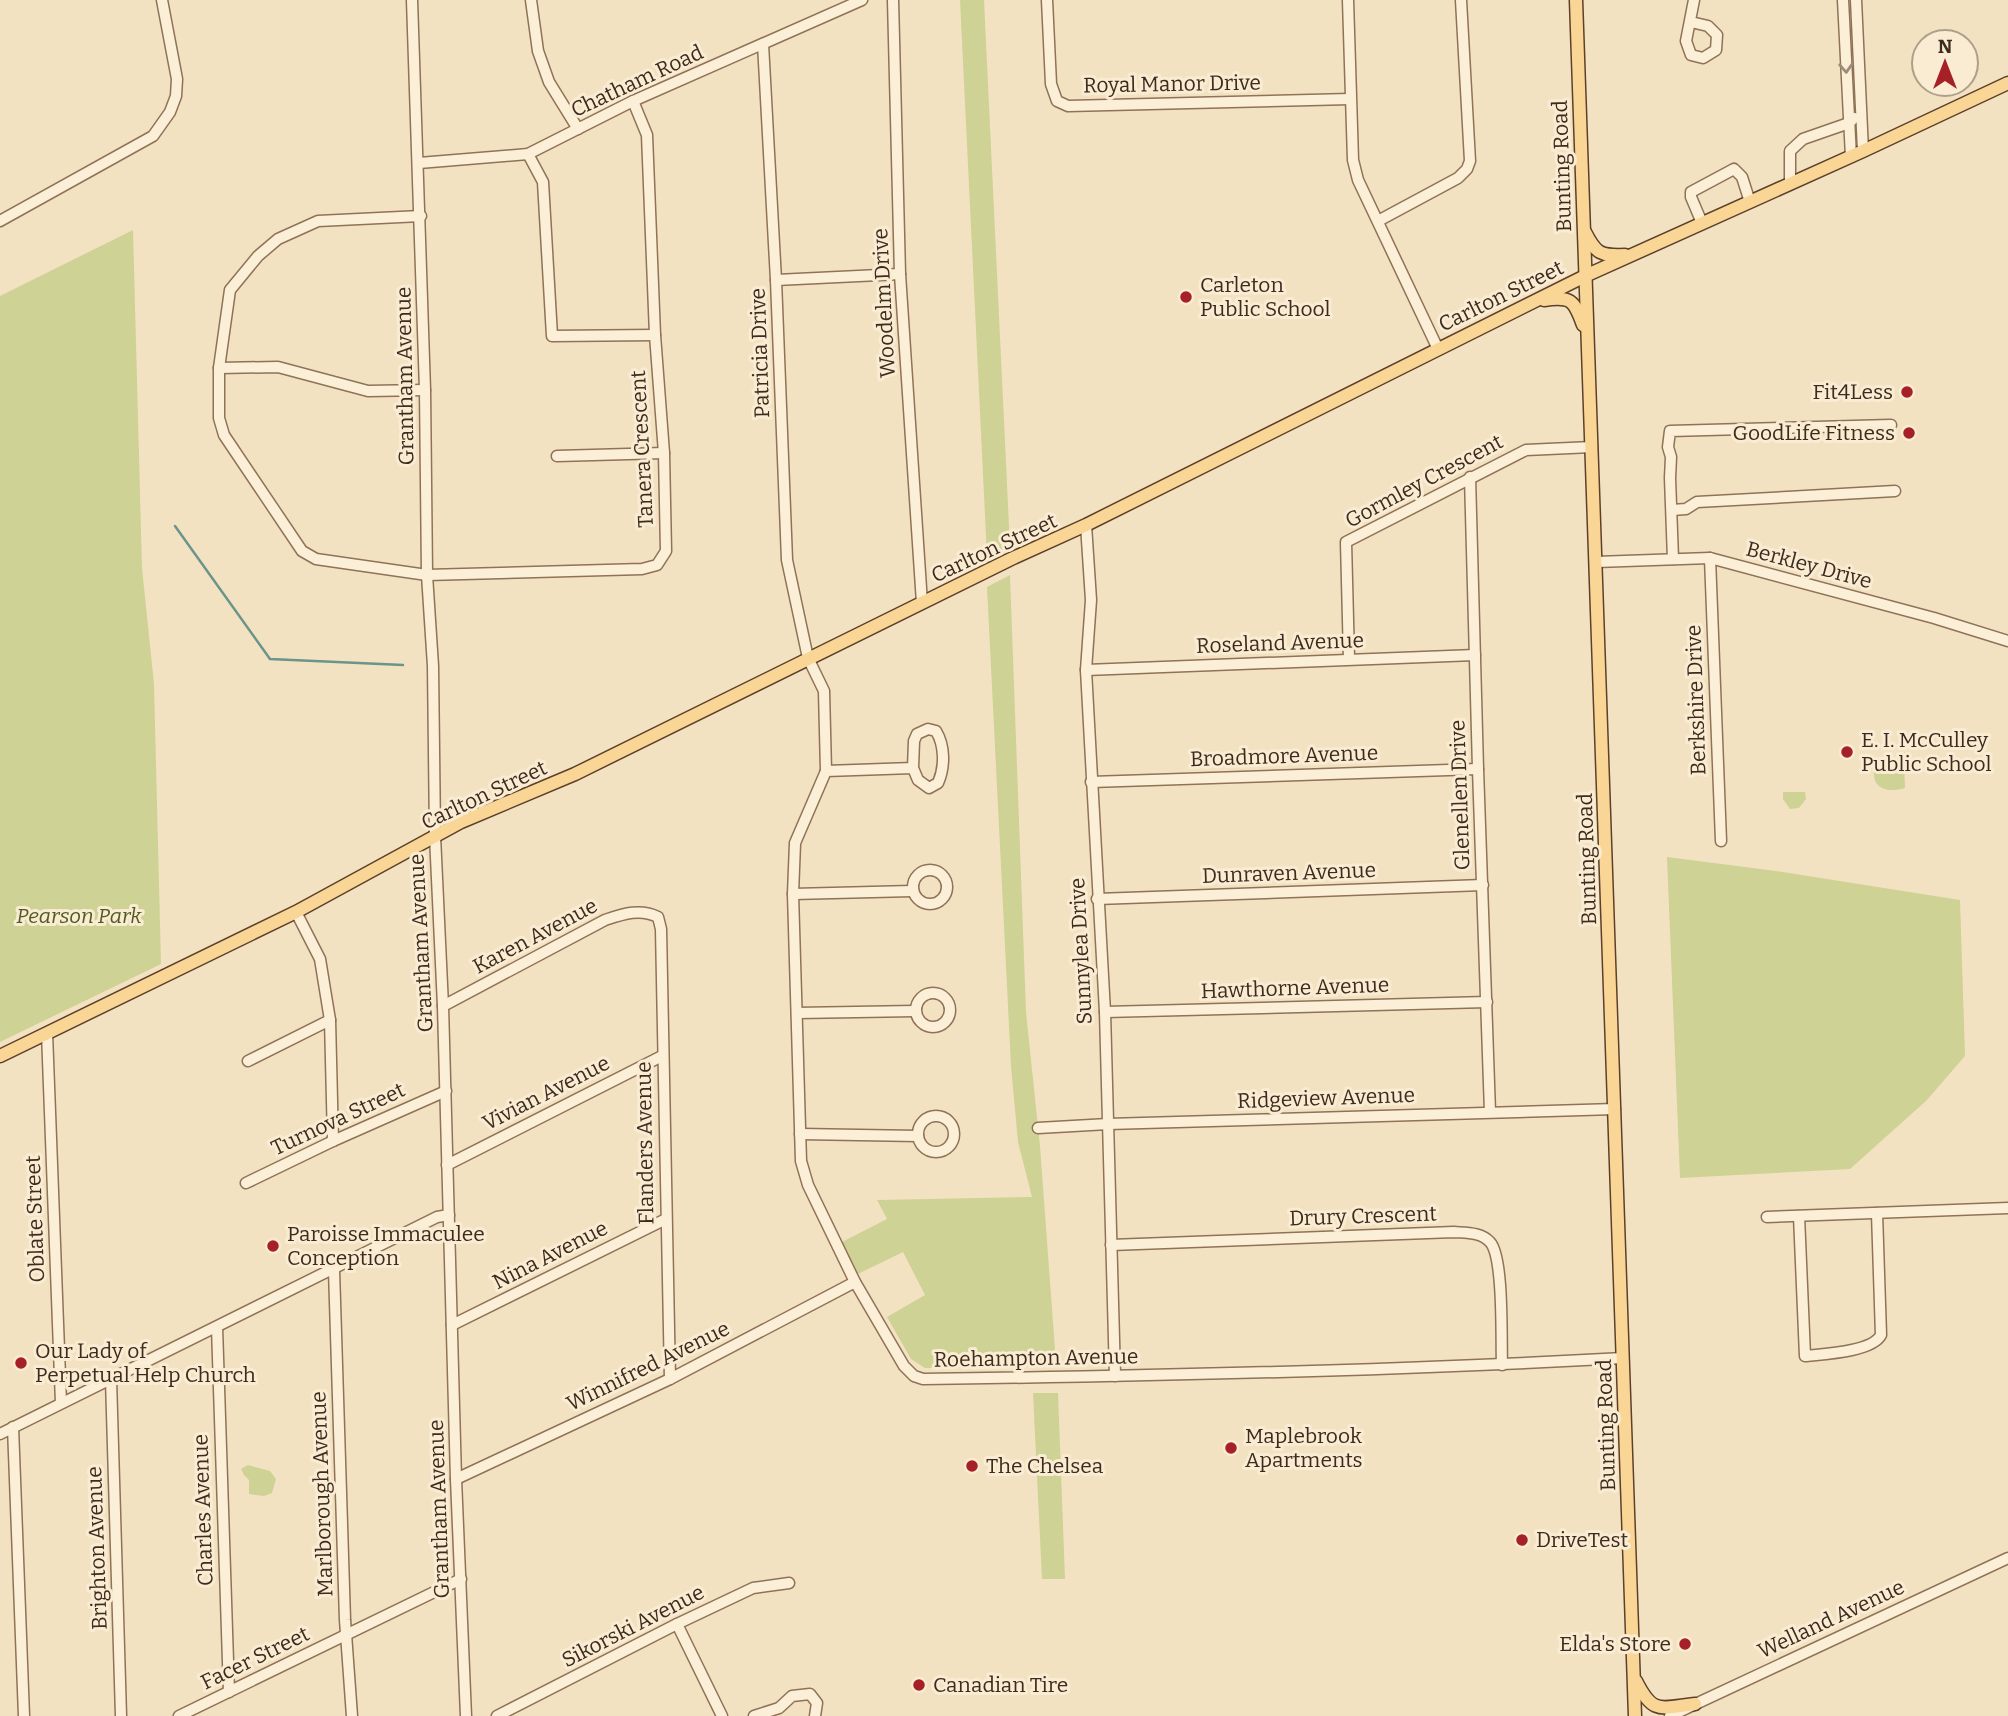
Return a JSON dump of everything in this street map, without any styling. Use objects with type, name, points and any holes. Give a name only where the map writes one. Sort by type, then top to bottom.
[{"type":"main road","name":"Bunting Road","points":[[1576,0],[1635,1716]]},
{"type":"main road","name":"Carlton Street","points":[[0,1056],[296,912],[461,822],[575,774],[808,658],[1086,525],[1585,276],[2008,83]]},
{"type":"main road","points":[[1584,229],[1593,248],[1606,256],[1631,255]]},
{"type":"main road","points":[[1533,302],[1560,298],[1569,300],[1576,307],[1587,335]]},
{"type":"main road","points":[[1633,1676],[1646,1701],[1652,1704],[1664,1708],[1695,1704]]},
{"type":"street","points":[[0,221],[153,136],[159,128],[170,112],[176,96],[177,79],[162,0]]},
{"type":"street","name":"Grantham Avenue","points":[[412,0],[421,216],[427,575],[433,666],[435,836],[466,1716]]},
{"type":"street","points":[[531,0],[538,51],[549,82],[578,129]]},
{"type":"street","name":"Chatham Road","points":[[419,163],[528,154],[633,101],[862,0]]},
{"type":"street","name":"Woodelm Drive","points":[[893,0],[900,274],[922,604]]},
{"type":"street","name":"Royal Manor Drive","points":[[1047,0],[1051,85],[1057,101],[1068,106],[1350,99]]},
{"type":"street","points":[[1348,0],[1353,160],[1358,180],[1438,349]]},
{"type":"street","points":[[1378,221],[1458,178],[1467,169],[1470,161],[1461,0]]},
{"type":"street","points":[[1691,22],[1694,0]]},
{"type":"street","points":[[1843,0],[1849,122],[1857,154]]},
{"type":"street","points":[[1856,0],[1861,112],[1857,154]]},
{"type":"street","name":"Patricia Drive","points":[[763,44],[787,560],[808,658]]},
{"type":"street","name":"Tanera Crescent","points":[[427,575],[642,569],[657,565],[666,551],[664,453],[655,335],[647,135],[633,101]]},
{"type":"street","points":[[1790,184],[1790,151],[1803,139],[1849,122],[1861,112]]},
{"type":"street","points":[[528,154],[543,182],[552,336],[655,335]]},
{"type":"street","points":[[1702,223],[1691,192],[1734,169],[1742,177],[1750,202]]},
{"type":"street","points":[[421,216],[318,221],[278,239],[258,256],[230,290],[219,368],[219,418],[224,435],[302,551],[316,559],[427,575]]},
{"type":"street","points":[[776,280],[900,274]]},
{"type":"street","points":[[219,368],[278,367],[368,391],[425,390]]},
{"type":"street","points":[[1673,559],[1671,457],[1668,447],[1670,431],[1891,425]]},
{"type":"street","name":"Gormley Crescent","points":[[1349,659],[1346,542],[1526,450],[1592,447]]},
{"type":"street","points":[[557,456],[664,453]]},
{"type":"street","name":"Glenellen Drive","points":[[1470,477],[1490,1112]]},
{"type":"street","points":[[1672,510],[1686,509],[1698,502],[1895,491]]},
{"type":"street","name":"Sunnylea Drive","points":[[1086,525],[1091,600],[1086,670],[1105,1012],[1115,1376]]},
{"type":"street","name":"Berkley Drive","points":[[1596,562],[1710,558],[1934,618],[2008,641]]},
{"type":"street","name":"Berkshire Drive","points":[[1710,558],[1721,841]]},
{"type":"street","name":"Roseland Avenue","points":[[1086,670],[1475,655]]},
{"type":"street","name":"Roehampton Avenue","points":[[808,658],[824,691],[826,771],[795,843],[793,894],[801,1161],[808,1185],[855,1282],[904,1366],[914,1376],[923,1379],[1115,1376],[1502,1365],[1623,1358]]},
{"type":"street","points":[[928,729],[936,731],[941,739],[943,771],[939,783],[929,788],[918,779],[913,768],[914,741],[917,734],[928,729]]},
{"type":"street","points":[[826,771],[913,768]]},
{"type":"street","name":"Broadmore Avenue","points":[[1091,782],[1478,769]]},
{"type":"street","name":"Dunraven Avenue","points":[[1097,899],[1483,885]]},
{"type":"street","points":[[793,894],[912,891]]},
{"type":"street","points":[[296,912],[320,959],[330,1020],[333,1141]]},
{"type":"street","name":"Karen Avenue","points":[[443,1006],[605,920],[626,913],[649,912]]},
{"type":"street","name":"Flanders Avenue","points":[[649,912],[658,917],[661,929],[670,1379]]},
{"type":"street","name":"Hawthorne Avenue","points":[[1105,1012],[1487,1002]]},
{"type":"street","points":[[797,1013],[915,1011]]},
{"type":"street","points":[[248,1061],[330,1020]]},
{"type":"street","name":"Oblate Street","points":[[47,1033],[61,1403]]},
{"type":"street","name":"Vivian Avenue","points":[[447,1164],[662,1056]]},
{"type":"street","name":"Turnova Street","points":[[246,1183],[446,1091]]},
{"type":"street","name":"Ridgeview Avenue","points":[[1038,1128],[1615,1109]]},
{"type":"street","points":[[800,1134],[918,1136]]},
{"type":"street","points":[[1767,1217],[2008,1208]]},
{"type":"street","points":[[1799,1216],[1805,1356],[1855,1349],[1878,1340],[1881,1335],[1877,1213]]},
{"type":"street","points":[[0,1434],[437,1217],[449,1215]]},
{"type":"street","name":"Nina Avenue","points":[[452,1325],[666,1219]]},
{"type":"street","name":"Drury Crescent","points":[[1111,1245],[1478,1234],[1491,1243],[1498,1260],[1502,1365]]},
{"type":"street","name":"Marlborough Avenue","points":[[334,1270],[345,1607],[352,1716]]},
{"type":"street","name":"Winnifred Avenue","points":[[456,1479],[670,1379],[855,1282]]},
{"type":"street","name":"Charles Avenue","points":[[216,1327],[229,1692]]},
{"type":"street","name":"Brighton Avenue","points":[[111,1379],[121,1716]]},
{"type":"street","points":[[13,1427],[23,1716]]},
{"type":"street","name":"Welland Avenue","points":[[1671,1716],[2008,1558]]},
{"type":"street","name":"Facer Street","points":[[179,1716],[461,1579]]},
{"type":"street","name":"Sikorski Avenue","points":[[497,1716],[753,1588],[789,1583]]},
{"type":"street","points":[[677,1624],[722,1716]]},
{"type":"street","points":[[756,1716],[783,1712],[792,1696],[810,1693],[817,1703],[815,1716]]},
{"type":"green space","points":[[960,0],[984,0],[1010,547],[987,557]]},
{"type":"green space","name":"Pearson Park","points":[[133,230],[142,568],[154,684],[161,964],[0,1042],[0,296]]},
{"type":"green space","points":[[1010,575],[1026,1012],[1040,1146],[1056,1363],[1035,1366],[925,1368],[911,1359],[887,1317],[925,1295],[903,1252],[858,1274],[842,1242],[887,1219],[877,1200],[1032,1197],[1018,1142],[1011,1066],[987,587]]},
{"type":"green space","points":[[1904,752],[1910,755],[1904,763],[1905,788],[1883,789],[1875,781],[1874,768],[1877,760],[1889,760]]},
{"type":"green space","points":[[1783,792],[1805,792],[1806,799],[1799,808],[1790,809],[1783,799]]},
{"type":"green space","points":[[1667,857],[1960,900],[1965,1056],[1926,1101],[1850,1169],[1680,1178]]},
{"type":"green space","points":[[1033,1393],[1058,1393],[1065,1579],[1042,1579]]},
{"type":"green space","points":[[248,1465],[270,1471],[276,1479],[272,1493],[264,1496],[249,1494],[249,1480],[241,1469]]},
{"type":"waterway","points":[[175,526],[270,659],[403,665]]},
{"type":"place","name":"Carleton Public School","points":[[1186,297]]},
{"type":"place","name":"Fit4Less","points":[[1907,392]]},
{"type":"place","name":"GoodLife Fitness","points":[[1909,433]]},
{"type":"place","name":"E. I. McCulley Public School","points":[[1847,752]]},
{"type":"place","name":"Paroisse Immaculee Conception","points":[[273,1246]]},
{"type":"place","name":"Our Lady of Perpetual Help Church","points":[[21,1363]]},
{"type":"place","name":"Maplebrook Apartments","points":[[1231,1448]]},
{"type":"place","name":"The Chelsea","points":[[972,1466]]},
{"type":"place","name":"DriveTest","points":[[1522,1540]]},
{"type":"place","name":"Elda's Store","points":[[1685,1644]]},
{"type":"place","name":"Canadian Tire","points":[[919,1685]]}]
